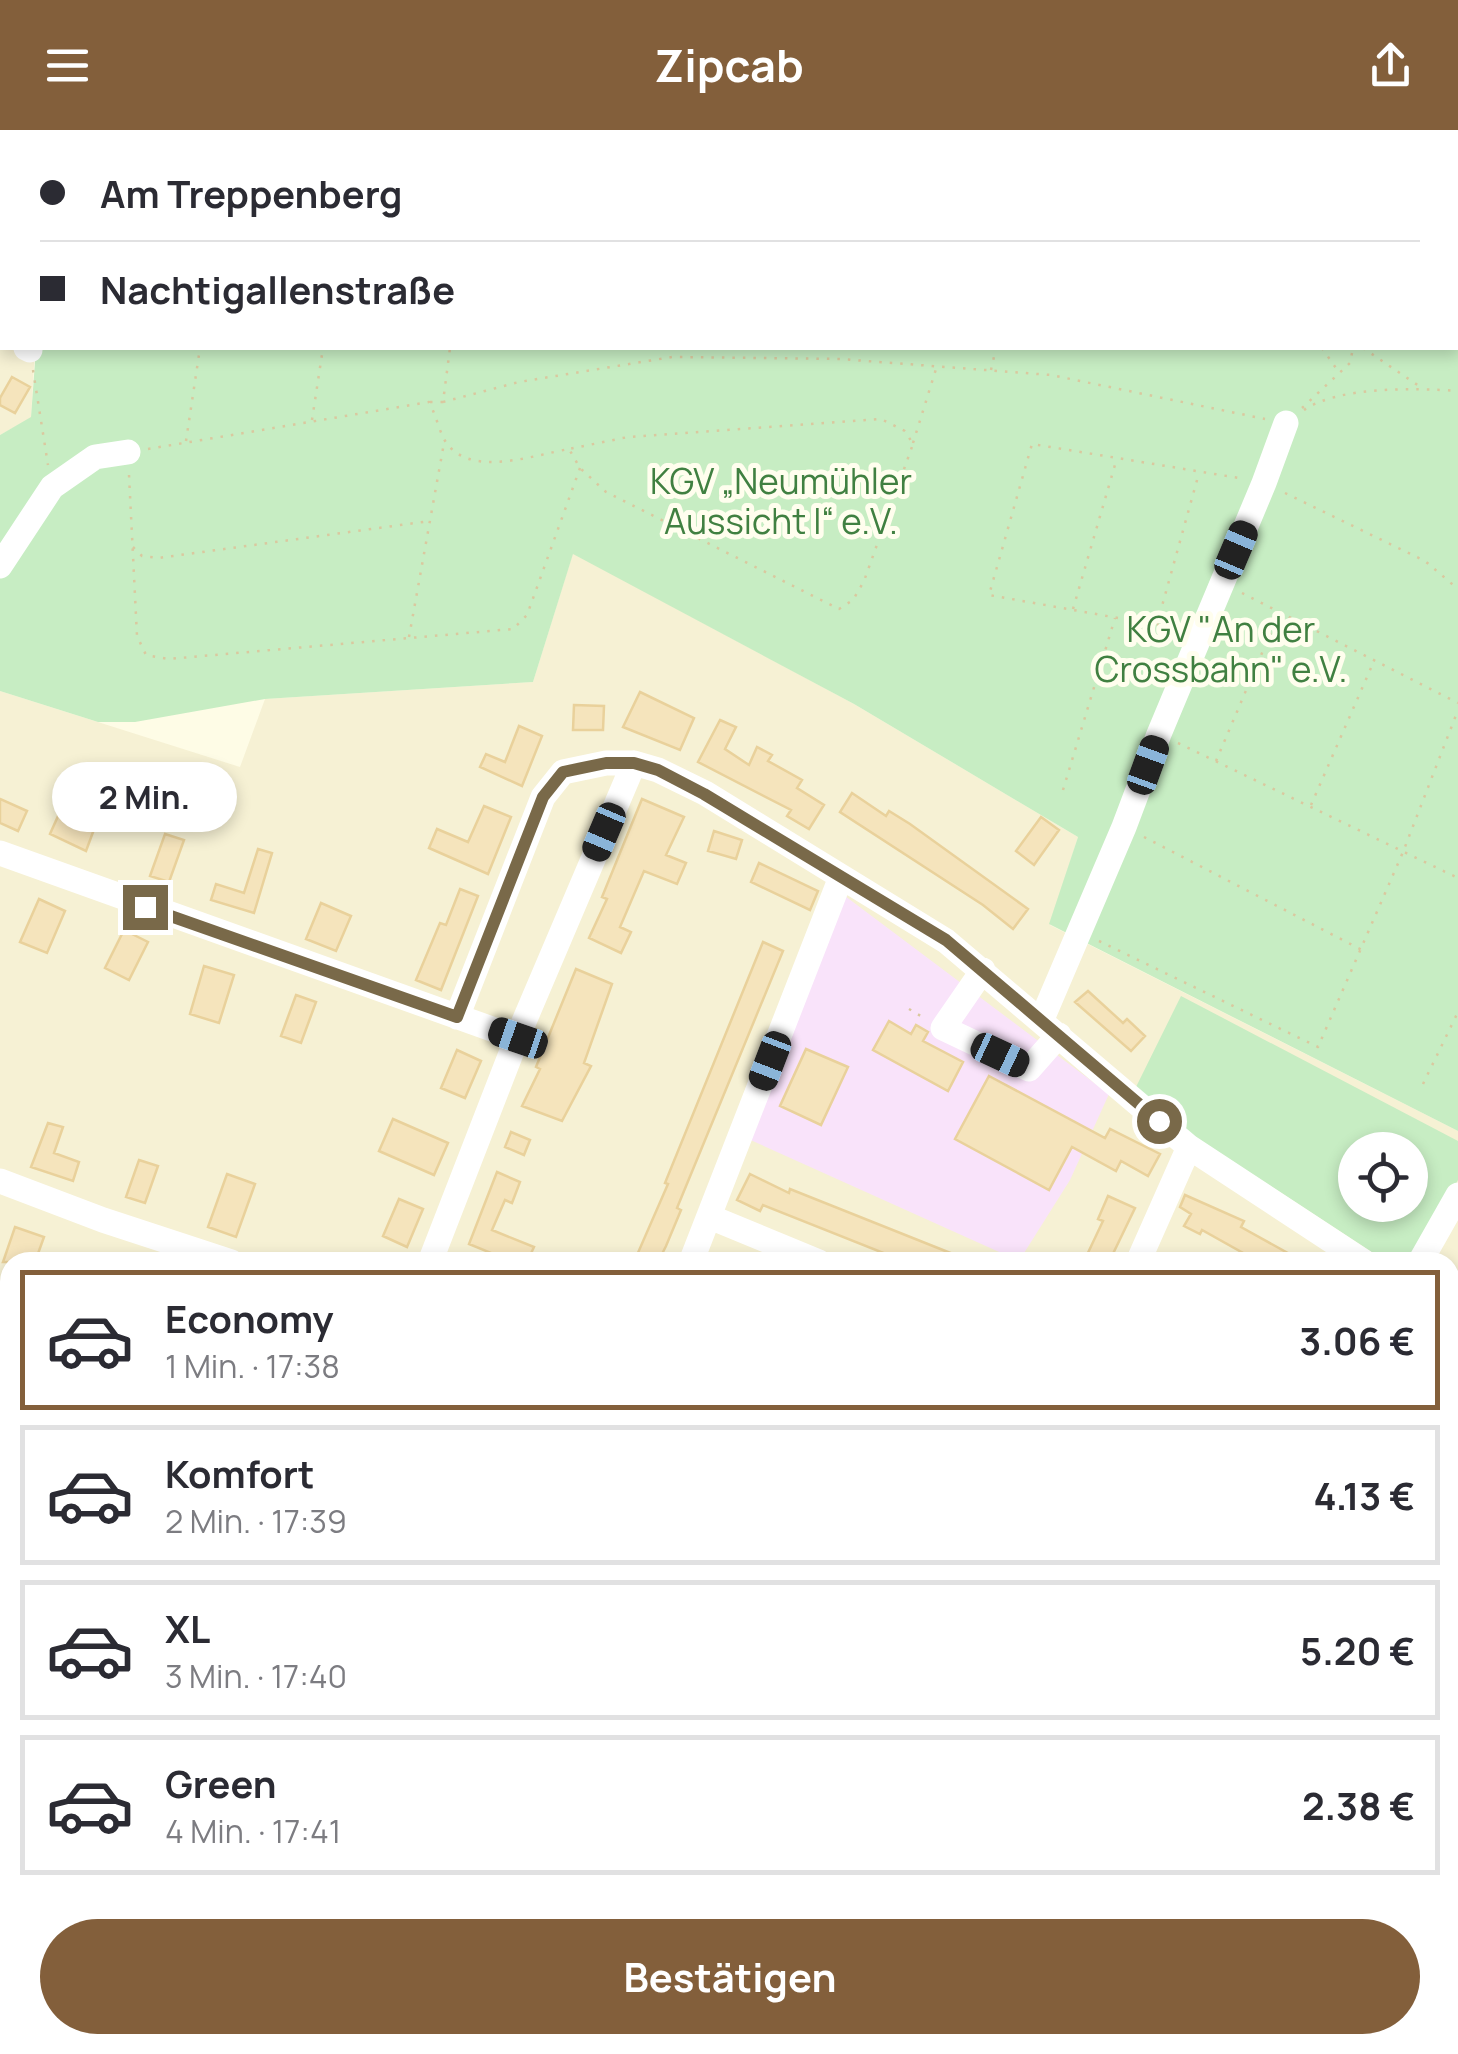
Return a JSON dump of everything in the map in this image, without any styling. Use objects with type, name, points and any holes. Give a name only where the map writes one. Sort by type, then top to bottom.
[{"type":"street","points":[[984,970],[943,1028],[1028,1068],[1051,1027],[1080,932],[1286,423]]},
{"type":"street","points":[[0,566],[52,487],[95,458],[128,452]]},
{"type":"street","points":[[457,1017],[543,797],[563,772],[606,763],[634,763],[658,770],[704,794],[946,940],[1190,1147],[1349,1252]]},
{"type":"street","points":[[434,1252],[518,1038],[634,763]]},
{"type":"street","points":[[0,853],[518,1038]]},
{"type":"street","points":[[695,1252],[841,877]]},
{"type":"street","points":[[1143,1252],[1190,1147]]},
{"type":"street","points":[[0,1181],[202,1252]]},
{"type":"street","points":[[1426,1252],[1458,1196]]},
{"type":"street","points":[[710,1218],[794,1252]]},
{"type":"path","points":[[28,350],[52,487]]},
{"type":"path","points":[[186,442],[200,350]]},
{"type":"path","points":[[312,422],[323,350]]},
{"type":"path","points":[[443,402],[450,350]]},
{"type":"path","points":[[990,371],[995,350]]},
{"type":"path","points":[[1323,350],[1340,373]]},
{"type":"path","points":[[1286,423],[1350,363],[1353,350]]},
{"type":"path","points":[[1366,350],[1423,388]]},
{"type":"path","points":[[580,468],[528,615],[513,629],[168,659],[146,656],[137,636],[128,452],[443,402],[518,382],[672,358],[840,359],[1051,374],[1286,423],[1318,400],[1423,388],[1458,392]]},
{"type":"path","points":[[569,450],[580,468],[606,492],[839,608],[853,600],[864,582],[936,368]]},
{"type":"path","points":[[408,638],[444,442],[440,420],[429,402]]},
{"type":"path","points":[[444,442],[460,456],[486,462],[628,437],[881,419],[905,430],[913,444]]},
{"type":"path","points":[[1201,633],[990,595],[1032,444],[1264,483],[1425,561],[1458,589]]},
{"type":"path","points":[[1072,610],[1117,458]]},
{"type":"path","points":[[1157,626],[1199,472]]},
{"type":"path","points":[[132,546],[142,556],[158,558],[430,521]]},
{"type":"path","points":[[1222,583],[1458,703]]},
{"type":"path","points":[[1216,761],[1280,612]]},
{"type":"path","points":[[1063,790],[1116,616]]},
{"type":"path","points":[[1310,807],[1374,660]]},
{"type":"path","points":[[1080,932],[1318,1047],[1404,852],[1458,710]]},
{"type":"path","points":[[1159,734],[1458,878]]},
{"type":"path","points":[[1124,828],[1362,950]]},
{"type":"path","points":[[908,1009],[921,1016]]},
{"type":"path","points":[[1423,1084],[1458,1012]]},
{"type":"shaded area","points":[[0,350],[35,350],[31,418],[0,435]]},
{"type":"shaded area","points":[[573,553],[854,704],[1078,837],[1050,925],[1458,1131],[1458,1252],[0,1252],[0,691],[240,767],[265,699],[533,682]]},
{"type":"shaded area","points":[[841,893],[1109,1094],[1070,1180],[1025,1252],[999,1252],[746,1138]]},
{"type":"green space","points":[[36,350],[1458,350],[1458,1131],[1049,924],[1078,837],[854,704],[573,554],[533,682],[265,699],[135,722],[98,722],[0,691],[0,435],[31,417]]},
{"type":"green space","points":[[1181,996],[1458,1141],[1458,1180],[1417,1252],[1372,1252],[1194,1136],[1136,1087]]},
{"type":"building","points":[[12,377],[30,387],[15,413],[0,405]]},
{"type":"building","points":[[640,692],[694,718],[680,750],[623,727]]},
{"type":"building","points":[[574,705],[604,706],[603,730],[573,730]]},
{"type":"building","points":[[720,720],[736,727],[725,749],[749,765],[757,747],[772,755],[768,761],[802,780],[797,788],[824,805],[809,829],[787,816],[791,810],[698,762]]},
{"type":"building","points":[[519,726],[542,736],[522,786],[480,767],[486,754],[505,762]]},
{"type":"building","points":[[852,793],[886,816],[889,811],[910,824],[1028,909],[1013,929],[983,905],[840,812]]},
{"type":"building","points":[[0,799],[27,811],[18,831],[0,823]]},
{"type":"building","points":[[91,799],[103,805],[86,851],[50,834],[59,814],[80,823]]},
{"type":"building","points":[[642,799],[684,817],[666,855],[686,863],[677,884],[644,871],[620,927],[631,932],[621,953],[589,938]]},
{"type":"building","points":[[484,806],[511,817],[488,874],[429,848],[437,829],[468,842]]},
{"type":"building","points":[[1041,817],[1059,830],[1034,865],[1016,851]]},
{"type":"building","points":[[714,831],[742,840],[736,859],[708,851]]},
{"type":"building","points":[[165,834],[184,840],[169,882],[150,876]]},
{"type":"building","points":[[258,849],[272,853],[254,913],[211,900],[216,884],[244,893]]},
{"type":"building","points":[[759,863],[818,891],[810,910],[751,882]]},
{"type":"building","points":[[460,889],[478,896],[441,990],[416,980],[440,923],[446,925]]},
{"type":"building","points":[[39,899],[65,911],[47,953],[20,942]]},
{"type":"building","points":[[321,903],[351,916],[336,951],[306,939]]},
{"type":"building","points":[[124,930],[148,942],[129,980],[105,968]]},
{"type":"building","points":[[763,942],[783,951],[677,1208],[681,1210],[666,1246],[663,1252],[638,1252],[668,1184],[665,1183]]},
{"type":"building","points":[[204,966],[234,975],[219,1023],[190,1014]]},
{"type":"building","points":[[576,969],[612,984],[584,1063],[591,1066],[562,1121],[522,1106],[540,1069],[536,1067]]},
{"type":"building","points":[[1088,991],[1123,1023],[1127,1019],[1145,1036],[1131,1051],[1075,1002]]},
{"type":"building","points":[[296,995],[316,1002],[301,1043],[281,1036]]},
{"type":"building","points":[[889,1021],[911,1034],[916,1025],[928,1032],[923,1041],[963,1062],[948,1091],[873,1050]]},
{"type":"building","points":[[806,1049],[848,1067],[821,1125],[780,1106]]},
{"type":"building","points":[[457,1050],[481,1061],[465,1098],[441,1088]]},
{"type":"building","points":[[989,1076],[1105,1138],[1110,1129],[1160,1154],[1148,1176],[1121,1161],[1116,1171],[1072,1147],[1049,1190],[955,1139]]},
{"type":"building","points":[[393,1119],[448,1143],[434,1175],[379,1151]]},
{"type":"building","points":[[48,1123],[63,1127],[54,1153],[79,1162],[73,1181],[31,1167]]},
{"type":"building","points":[[511,1132],[530,1140],[524,1155],[505,1147]]},
{"type":"building","points":[[139,1160],[158,1166],[145,1203],[126,1197]]},
{"type":"building","points":[[497,1172],[520,1182],[512,1203],[505,1200],[492,1230],[534,1247],[532,1252],[489,1252],[469,1244]]},
{"type":"building","points":[[227,1174],[255,1184],[236,1237],[208,1227]]},
{"type":"building","points":[[750,1174],[789,1193],[790,1189],[948,1252],[881,1252],[763,1205],[760,1211],[737,1200]]},
{"type":"building","points":[[1185,1195],[1244,1221],[1241,1227],[1286,1252],[1241,1252],[1202,1230],[1200,1234],[1184,1226],[1191,1214],[1180,1207]]},
{"type":"building","points":[[1108,1196],[1135,1208],[1114,1252],[1088,1252],[1103,1221],[1098,1219]]},
{"type":"building","points":[[399,1199],[423,1209],[407,1247],[383,1236]]},
{"type":"building","points":[[15,1227],[44,1237],[39,1252],[6,1252]]},
{"type":"route","points":[[145,907],[457,1017],[543,797],[563,772],[606,763],[634,763],[658,770],[704,794],[946,940],[1159,1121]]},
{"type":"park label","name":"KGV „Neumühler Aussicht I“ e.V.","points":[[781,502]]},
{"type":"park label","name":"KGV \"An der Crossbahn\" e.V.","points":[[1221,650]]}]
